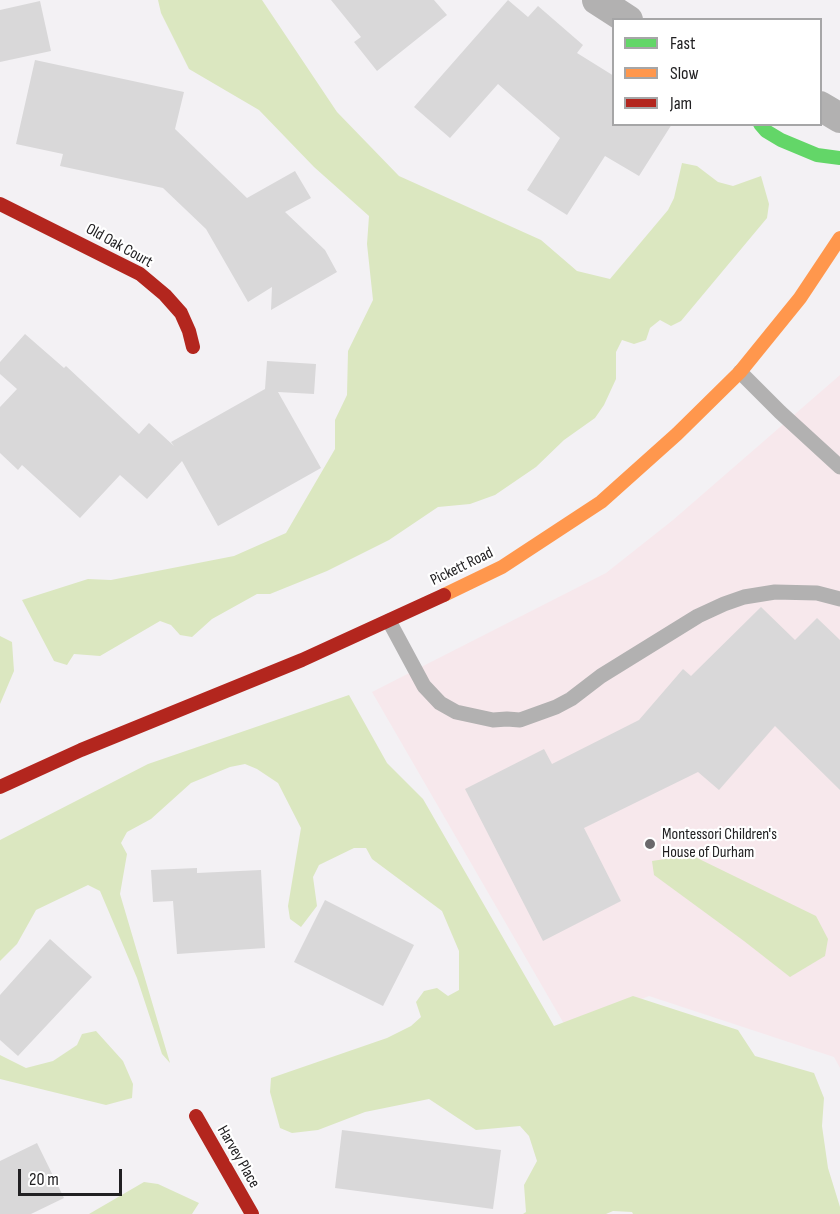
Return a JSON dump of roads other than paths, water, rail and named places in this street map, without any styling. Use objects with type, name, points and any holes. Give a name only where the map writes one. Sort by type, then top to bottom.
[{"type":"street","points":[[597,0],[625,18]]},
{"type":"street","points":[[822,107],[840,118]]},
{"type":"street","points":[[765,127],[817,155],[840,158]]},
{"type":"street","name":"Old Oak Court","points":[[0,204],[140,274],[165,295],[181,313],[193,347]]},
{"type":"street","name":"Pickett Road","points":[[0,788],[81,750],[302,660],[502,567],[601,502],[677,434],[740,372],[800,298],[840,238]]},
{"type":"street","name":"Harvey Place","points":[[196,1116],[252,1214]]},
{"type":"lane","points":[[740,372],[840,467]]},
{"type":"lane","points":[[389,621],[424,686],[440,703],[456,712],[493,720],[520,720],[571,699],[601,676],[698,616],[723,604],[744,597],[775,592],[817,593],[840,599]]},
{"type":"place","name":"Montessori Children's House of Durham","points":[[650,844]]}]
